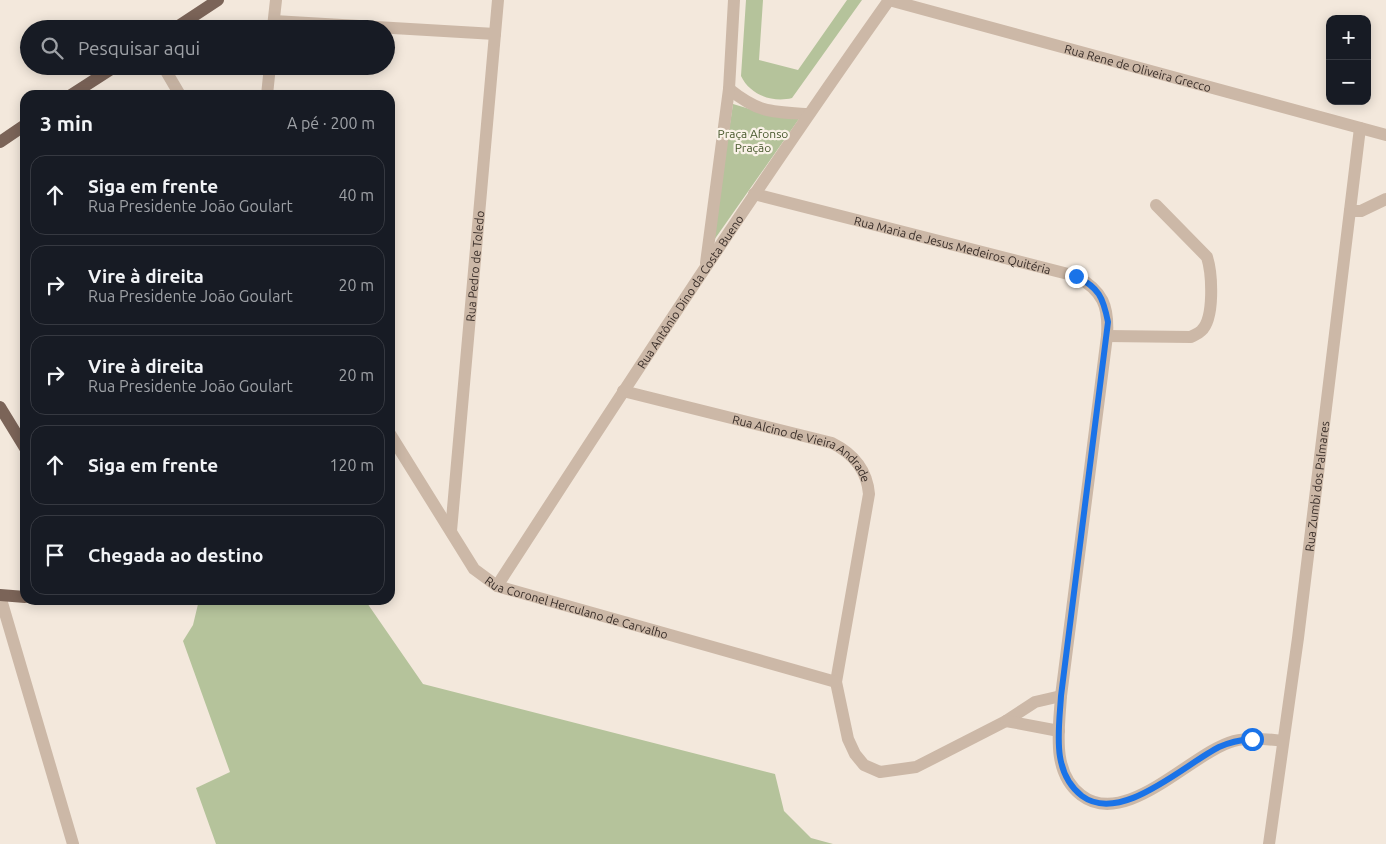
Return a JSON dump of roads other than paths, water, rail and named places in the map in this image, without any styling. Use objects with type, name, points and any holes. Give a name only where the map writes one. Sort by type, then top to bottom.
[{"type":"main road","points":[[188,20],[218,0]]},
{"type":"main road","points":[[80,90],[102,75]]},
{"type":"main road","points":[[0,142],[20,128]]},
{"type":"main road","points":[[0,407],[20,440]]},
{"type":"main road","points":[[0,595],[20,597]]},
{"type":"street","points":[[274,20],[276,0]]},
{"type":"street","name":"Rua Pedro de Toledo","points":[[451,531],[498,0]]},
{"type":"street","points":[[706,266],[729,89],[734,0]]},
{"type":"street","name":"Rua Antônio Dino da Costa Bueno","points":[[497,586],[623,391],[754,194],[889,0]]},
{"type":"street","name":"Rua Rene de Oliveira Grecco","points":[[889,0],[1386,135]]},
{"type":"street","points":[[395,30],[495,34]]},
{"type":"street","points":[[168,75],[177,90]]},
{"type":"street","points":[[268,90],[269,75]]},
{"type":"street","points":[[729,89],[750,105],[769,111],[808,114]]},
{"type":"street","name":"Rua Zumbi dos Palmares","points":[[1269,844],[1284,741],[1360,128]]},
{"type":"street","name":"Rua Maria de Jesus Medeiros Quitéria","points":[[754,194],[1076,276],[1090,284],[1103,300],[1108,322],[1107,336],[1061,696],[1059,731],[1059,754],[1066,778],[1076,791],[1086,799],[1103,804],[1115,803],[1136,797],[1218,748],[1235,741],[1268,739],[1284,741]]},
{"type":"street","points":[[1350,211],[1361,211],[1386,199]]},
{"type":"street","points":[[1107,336],[1191,337],[1201,331],[1206,324],[1210,310],[1210,268],[1206,257],[1156,206]]},
{"type":"street","name":"Rua Alcino de Vieira Andrade","points":[[623,391],[832,443],[845,449],[856,460],[865,474],[869,494],[836,682]]},
{"type":"street","name":"Rua Coronel Herculano de Carvalho","points":[[395,442],[474,569],[497,586],[836,682]]},
{"type":"street","points":[[0,595],[73,844]]},
{"type":"street","points":[[836,682],[848,739],[854,754],[864,765],[880,772],[916,767],[1006,721],[1034,702],[1061,696]]},
{"type":"street","points":[[1006,721],[1059,731]]},
{"type":"park label","name":"Praça Afonso Pração","points":[[753,140]]}]
